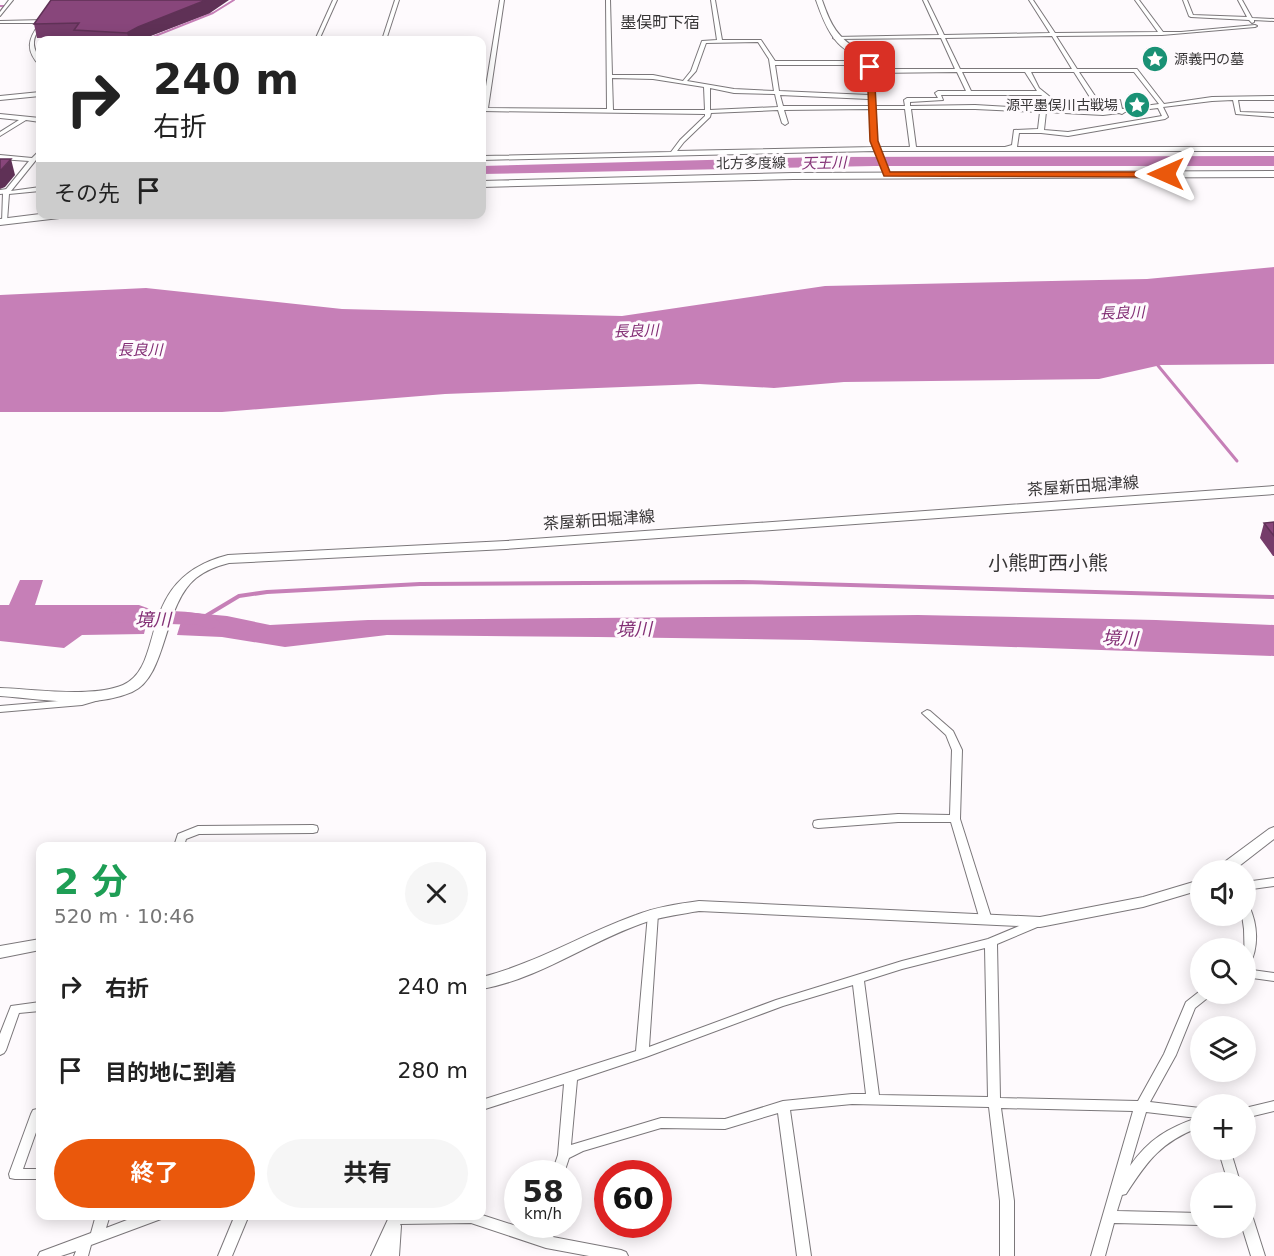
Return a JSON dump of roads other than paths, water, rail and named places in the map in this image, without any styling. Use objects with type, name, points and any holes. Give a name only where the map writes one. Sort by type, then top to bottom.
[{"type":"main road","name":"北方多度線","points":[[486,184],[885,172],[1274,174]]},
{"type":"main road","points":[[3,219],[36,216]]},
{"type":"main road","name":"茶屋新田堀津線","points":[[0,692],[108,695],[129,688],[141,679],[177,587],[190,574],[220,561],[506,545],[1274,490]]},
{"type":"street","points":[[0,15],[11,0]]},
{"type":"street","points":[[319,36],[335,0]]},
{"type":"street","points":[[385,36],[397,0]]},
{"type":"street","points":[[486,93],[502,0]]},
{"type":"street","points":[[608,0],[610,111]]},
{"type":"street","points":[[713,0],[720,42]]},
{"type":"street","points":[[819,0],[828,27],[835,38],[859,53],[868,63],[876,150],[885,172]]},
{"type":"street","points":[[925,0],[969,93]]},
{"type":"street","points":[[1031,0],[1095,101],[1118,101],[1122,112]]},
{"type":"street","points":[[1137,0],[1162,34]]},
{"type":"street","points":[[1185,0],[1191,16],[1250,18],[1273,23]]},
{"type":"street","points":[[1240,0],[1255,26]]},
{"type":"street","points":[[36,56],[30,43],[48,14]]},
{"type":"street","points":[[0,22],[43,21]]},
{"type":"street","points":[[835,38],[1162,34],[1273,23]]},
{"type":"street","points":[[685,81],[693,71],[702,44],[759,41],[773,63],[786,123]]},
{"type":"street","points":[[773,63],[868,63]]},
{"type":"street","points":[[1027,70],[1041,93],[1051,100],[1041,131]]},
{"type":"street","points":[[870,71],[1135,70],[1161,106],[1165,117],[1068,134],[1016,131],[1015,146],[998,150]]},
{"type":"street","points":[[609,76],[643,76],[685,81],[734,91],[871,97]]},
{"type":"street","points":[[673,153],[708,116],[707,86]]},
{"type":"street","points":[[913,149],[908,100],[941,99],[938,93],[1041,93]]},
{"type":"street","points":[[0,98],[36,94]]},
{"type":"street","points":[[486,110],[708,112],[782,108],[1002,107],[1103,113],[1235,98],[1274,99]]},
{"type":"street","points":[[1235,98],[1238,113],[1274,115]]},
{"type":"street","points":[[0,116],[36,120]]},
{"type":"street","points":[[0,134],[24,119]]},
{"type":"street","points":[[486,158],[913,149],[1274,149]]},
{"type":"street","points":[[3,219],[5,193],[36,157]]},
{"type":"street","points":[[0,158],[33,160]]},
{"type":"street","points":[[5,193],[36,189]]},
{"type":"street","points":[[0,709],[82,702],[108,695]]},
{"type":"street","points":[[927,713],[951,733],[957,750],[955,819],[986,920]]},
{"type":"street","points":[[818,824],[898,818],[955,819]]},
{"type":"street","points":[[180,842],[182,837],[198,830],[313,829]]},
{"type":"street","points":[[1237,860],[1274,832]]},
{"type":"street","points":[[1256,884],[1274,882]]},
{"type":"street","points":[[486,1104],[642,1054],[780,1003],[991,942],[1040,922],[1143,902],[1190,888]]},
{"type":"street","points":[[486,982],[533,968],[631,921],[674,907],[699,906],[1040,922]]},
{"type":"street","points":[[642,1054],[653,914]]},
{"type":"street","points":[[991,942],[994,1102],[1007,1201],[1007,1256]]},
{"type":"street","points":[[0,952],[36,946]]},
{"type":"street","points":[[1256,974],[1274,977]]},
{"type":"street","points":[[858,979],[873,1099]]},
{"type":"street","points":[[1098,1256],[1141,1106],[1170,1055],[1191,1004]]},
{"type":"street","points":[[0,1050],[15,1009],[36,1006]]},
{"type":"street","points":[[562,1160],[571,1077]]},
{"type":"street","points":[[564,1155],[580,1147],[661,1123],[725,1124],[783,1106],[873,1099],[1141,1106],[1190,1112]]},
{"type":"street","points":[[783,1106],[804,1256]]},
{"type":"street","points":[[1256,1111],[1274,1107]]},
{"type":"street","points":[[36,1117],[15,1174],[36,1174]]},
{"type":"street","points":[[1115,1200],[1141,1159],[1156,1142],[1190,1127]]},
{"type":"street","points":[[1110,1217],[1190,1219]]},
{"type":"street","points":[[81,1256],[100,1220]]},
{"type":"street","points":[[45,1256],[142,1220]]},
{"type":"street","points":[[225,1256],[240,1220]]},
{"type":"street","points":[[378,1256],[393,1220]]},
{"type":"street","points":[[392,1256],[395,1220]]},
{"type":"street","points":[[480,1220],[546,1242],[621,1256]]},
{"type":"street","points":[[546,1242],[547,1238]]},
{"type":"street","points":[[1252,1238],[1258,1256]]},
{"type":"water","name":"天王川","points":[[1274,156],[1274,166],[874,166],[486,174],[486,166],[823,157]]},
{"type":"water","name":"長良川","points":[[1274,267],[1274,364],[1161,365],[1099,379],[844,382],[774,388],[699,384],[445,394],[222,412],[0,412],[0,295],[146,288],[342,309],[622,316],[825,286],[1147,279]]},
{"type":"water","points":[[20,580],[43,580],[35,605],[139,605],[150,609],[144,634],[82,635],[64,648],[0,641],[0,605],[9,605]]},
{"type":"water","points":[[184,612],[227,616],[270,625],[368,620],[918,615],[1156,620],[1274,625],[1274,656],[811,640],[387,635],[285,647],[222,637],[177,635]]},
{"type":"waterway","points":[[155,36],[213,13],[234,0]]},
{"type":"waterway","points":[[0,6],[4,6],[0,12]]},
{"type":"waterway","points":[[1155,362],[1237,461]]},
{"type":"waterway","points":[[204,617],[239,596],[267,592],[420,584],[742,582],[1274,597]]},
{"type":"waterway","name":"境川","points":[[119,618],[201,619],[210,623]]},
{"type":"place","name":"源義円の墓","points":[[1155,59]]},
{"type":"place","name":"源平墨俣川古戦場","points":[[1137,105]]},
{"type":"district","name":"墨俣町下宿","points":[[660,22]]},
{"type":"district","name":"小熊町西小熊","points":[[1048,563]]}]
